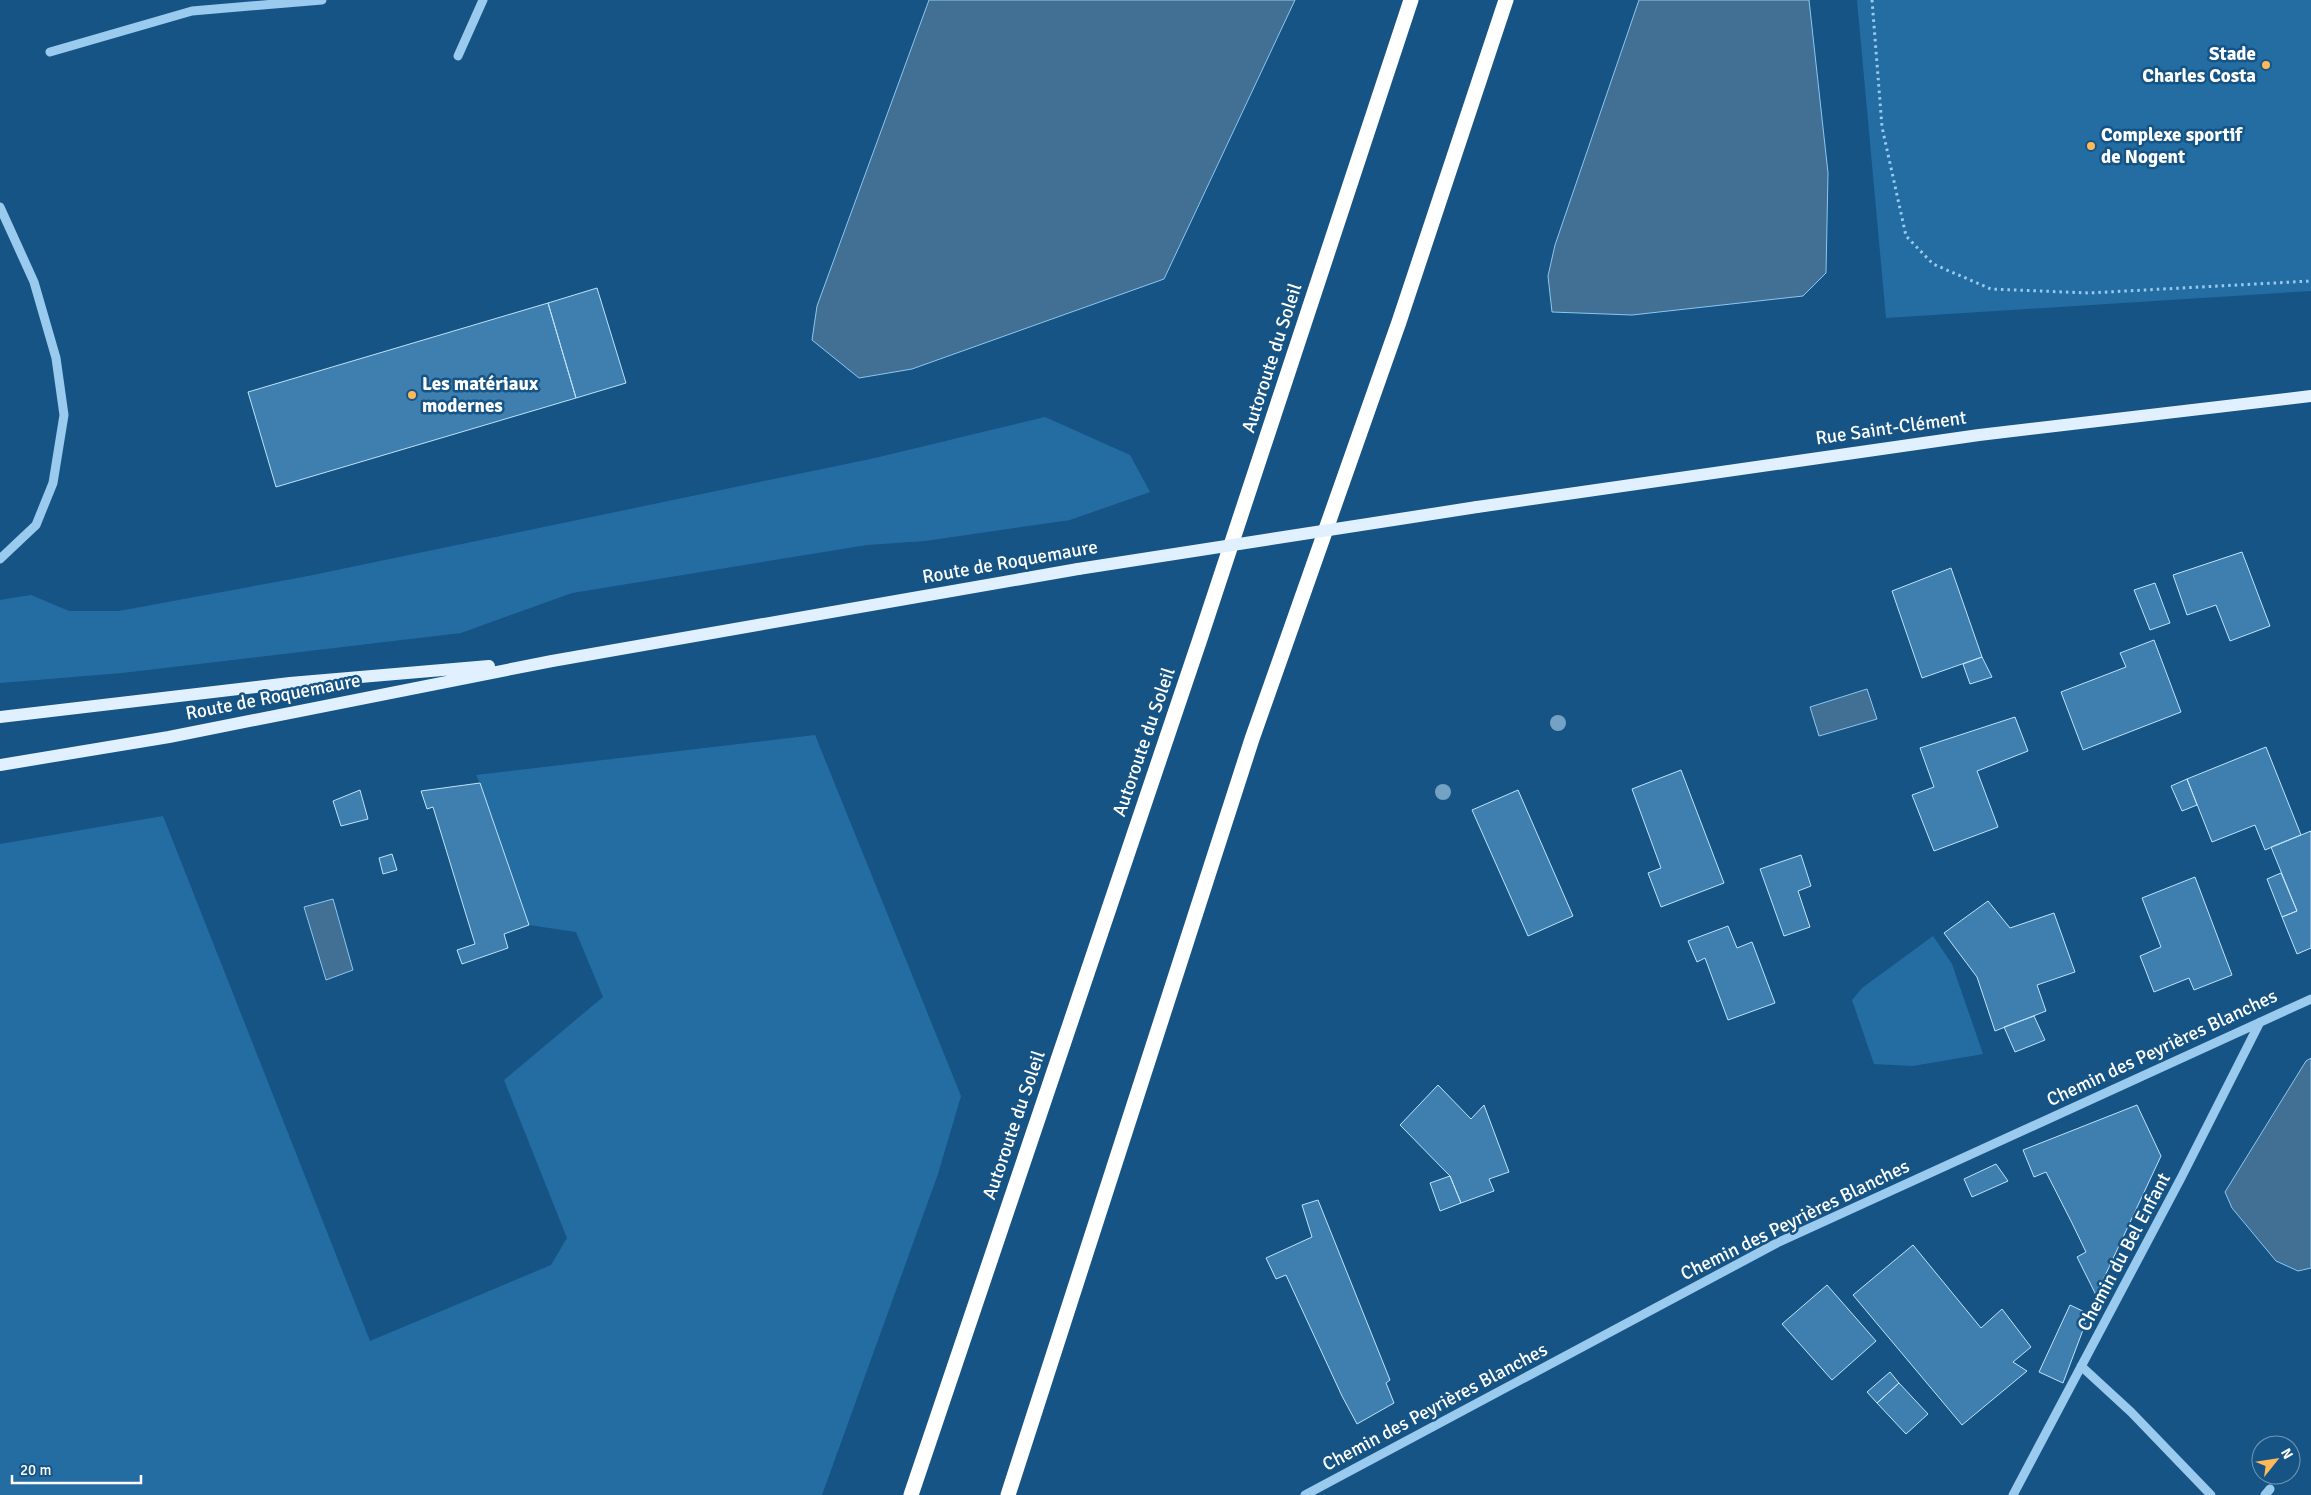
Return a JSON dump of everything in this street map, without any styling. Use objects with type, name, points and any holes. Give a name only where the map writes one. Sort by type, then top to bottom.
[{"type":"highway","name":"Autoroute du Soleil","points":[[911,1495],[1200,639],[1411,0]]},
{"type":"highway","points":[[1008,1495],[1252,739],[1399,322],[1506,0]]},
{"type":"main road","name":"Rue Saint-Clément","points":[[1477,507],[1979,435],[2311,396]]},
{"type":"main road","name":"Route de Roquemaure","points":[[0,765],[169,737],[552,661],[1078,569],[1477,507]]},
{"type":"main road","name":"Route de Roquemaure","points":[[0,717],[290,683],[552,661]]},
{"type":"street","points":[[50,52],[192,11],[322,0]]},
{"type":"street","points":[[458,56],[483,0]]},
{"type":"street","points":[[0,559],[36,525],[53,483],[64,415],[56,358],[36,291],[1,212]]},
{"type":"street","name":"Chemin des Peyrières Blanches","points":[[1305,1495],[1777,1243],[2311,998]]},
{"type":"street","name":"Chemin du Bel Enfant","points":[[2013,1495],[2181,1178],[2260,1022]]},
{"type":"street","points":[[2081,1366],[2130,1412],[2211,1495]]},
{"type":"path","points":[[1872,0],[1882,127],[1906,236],[1933,264],[1991,289],[2080,293],[2311,281]]},
{"type":"shaded area","points":[[929,0],[1295,0],[1164,279],[912,369],[859,378],[812,340],[817,306]]},
{"type":"shaded area","points":[[1639,0],[1809,0],[1828,173],[1826,273],[1803,296],[1632,315],[1552,312],[1548,276],[1555,245]]},
{"type":"shaded area","name":"Complexe sportif de Nogent","points":[[1857,0],[2311,0],[2311,291],[1886,318]]},
{"type":"shaded area","points":[[1045,417],[1130,455],[1150,492],[1070,520],[925,541],[867,545],[572,593],[461,633],[122,673],[0,683],[0,600],[31,595],[69,611],[119,611],[308,576],[875,458]]},
{"type":"shaded area","points":[[1867,689],[1877,719],[1819,736],[1810,707]]},
{"type":"shaded area","points":[[815,735],[961,1096],[938,1174],[822,1495],[0,1495],[0,844],[163,816],[370,1341],[551,1265],[567,1238],[504,1080],[603,997],[576,932],[529,925],[476,775]]},
{"type":"shaded area","points":[[333,899],[353,970],[326,980],[304,907]]},
{"type":"shaded area","points":[[1933,936],[1952,964],[1983,1054],[1913,1066],[1874,1064],[1852,1000],[1862,988]]},
{"type":"shaded area","points":[[2311,1058],[2311,1268],[2298,1271],[2276,1261],[2232,1208],[2225,1192],[2306,1061]]},
{"type":"building","points":[[597,288],[626,383],[576,398],[548,303]]},
{"type":"building","name":"Les matériaux modernes","points":[[548,303],[576,398],[276,487],[248,392]]},
{"type":"building","points":[[2242,552],[2270,626],[2230,641],[2216,605],[2187,615],[2173,575]]},
{"type":"building","points":[[1951,568],[1982,657],[1922,678],[1892,591]]},
{"type":"building","points":[[2155,583],[2170,623],[2150,630],[2134,590]]},
{"type":"building","points":[[2154,640],[2181,712],[2083,750],[2061,692],[2126,667],[2120,653]]},
{"type":"building","points":[[1982,657],[1992,677],[1970,684],[1963,664]]},
{"type":"building","points":[[2015,717],[2028,751],[1977,771],[1998,827],[1934,851],[1912,795],[1934,787],[1920,748]]},
{"type":"building","points":[[2266,747],[2301,835],[2265,850],[2255,825],[2212,842],[2187,779]]},
{"type":"building","points":[[1681,770],[1724,883],[1661,907],[1648,873],[1661,868],[1632,789]]},
{"type":"building","points":[[2187,779],[2197,805],[2182,811],[2171,786]]},
{"type":"building","points":[[480,783],[529,925],[504,934],[508,948],[462,964],[457,950],[475,944],[433,807],[427,809],[421,791]]},
{"type":"building","points":[[360,790],[368,819],[341,826],[333,801]]},
{"type":"building","points":[[1518,790],[1573,916],[1528,936],[1472,810]]},
{"type":"building","points":[[2311,831],[2311,948],[2297,954],[2282,917],[2297,911],[2271,847]]},
{"type":"building","points":[[392,854],[397,870],[383,874],[379,858]]},
{"type":"building","points":[[1801,855],[1811,886],[1798,891],[1810,927],[1784,936],[1760,869]]},
{"type":"building","points":[[2281,873],[2297,911],[2282,917],[2267,879]]},
{"type":"building","points":[[2195,877],[2232,975],[2194,990],[2189,978],[2154,992],[2140,956],[2161,947],[2142,898]]},
{"type":"building","points":[[1988,901],[2010,928],[2054,913],[2075,972],[2037,985],[2046,1011],[1995,1031],[1977,977],[1944,933]]},
{"type":"building","points":[[1728,926],[1737,948],[1752,942],[1775,1003],[1728,1020],[1705,958],[1697,962],[1688,941]]},
{"type":"building","points":[[2034,1016],[2045,1040],[2015,1052],[2004,1027]]},
{"type":"building","points":[[1438,1085],[1471,1119],[1484,1105],[1509,1172],[1489,1179],[1494,1191],[1461,1203],[1450,1176],[1400,1125]]},
{"type":"building","points":[[2137,1105],[2161,1156],[2096,1295],[2077,1257],[2086,1252],[2072,1223],[2046,1172],[2034,1177],[2023,1150]]},
{"type":"building","points":[[1996,1164],[2008,1181],[1972,1197],[1964,1179]]},
{"type":"building","points":[[1450,1176],[1461,1203],[1440,1211],[1430,1183]]},
{"type":"building","points":[[1318,1200],[1390,1380],[1386,1383],[1394,1403],[1357,1424],[1286,1275],[1276,1279],[1266,1258],[1312,1237],[1302,1205]]},
{"type":"building","points":[[1913,1245],[1981,1328],[2002,1309],[2031,1347],[2013,1362],[2027,1371],[1962,1425],[1853,1295]]},
{"type":"building","points":[[1827,1285],[1876,1341],[1832,1380],[1782,1324]]},
{"type":"building","points":[[2070,1305],[2089,1314],[2063,1383],[2039,1372]]},
{"type":"building","points":[[1890,1372],[1899,1383],[1877,1403],[1867,1392]]},
{"type":"building","points":[[1899,1383],[1928,1414],[1906,1434],[1877,1403]]},
{"type":"place","name":"Stade Charles Costa","points":[[2266,65]]},
{"type":"place","name":"Complexe sportif de Nogent","points":[[2091,146]]},
{"type":"place","name":"Les matériaux modernes","points":[[412,395]]}]
